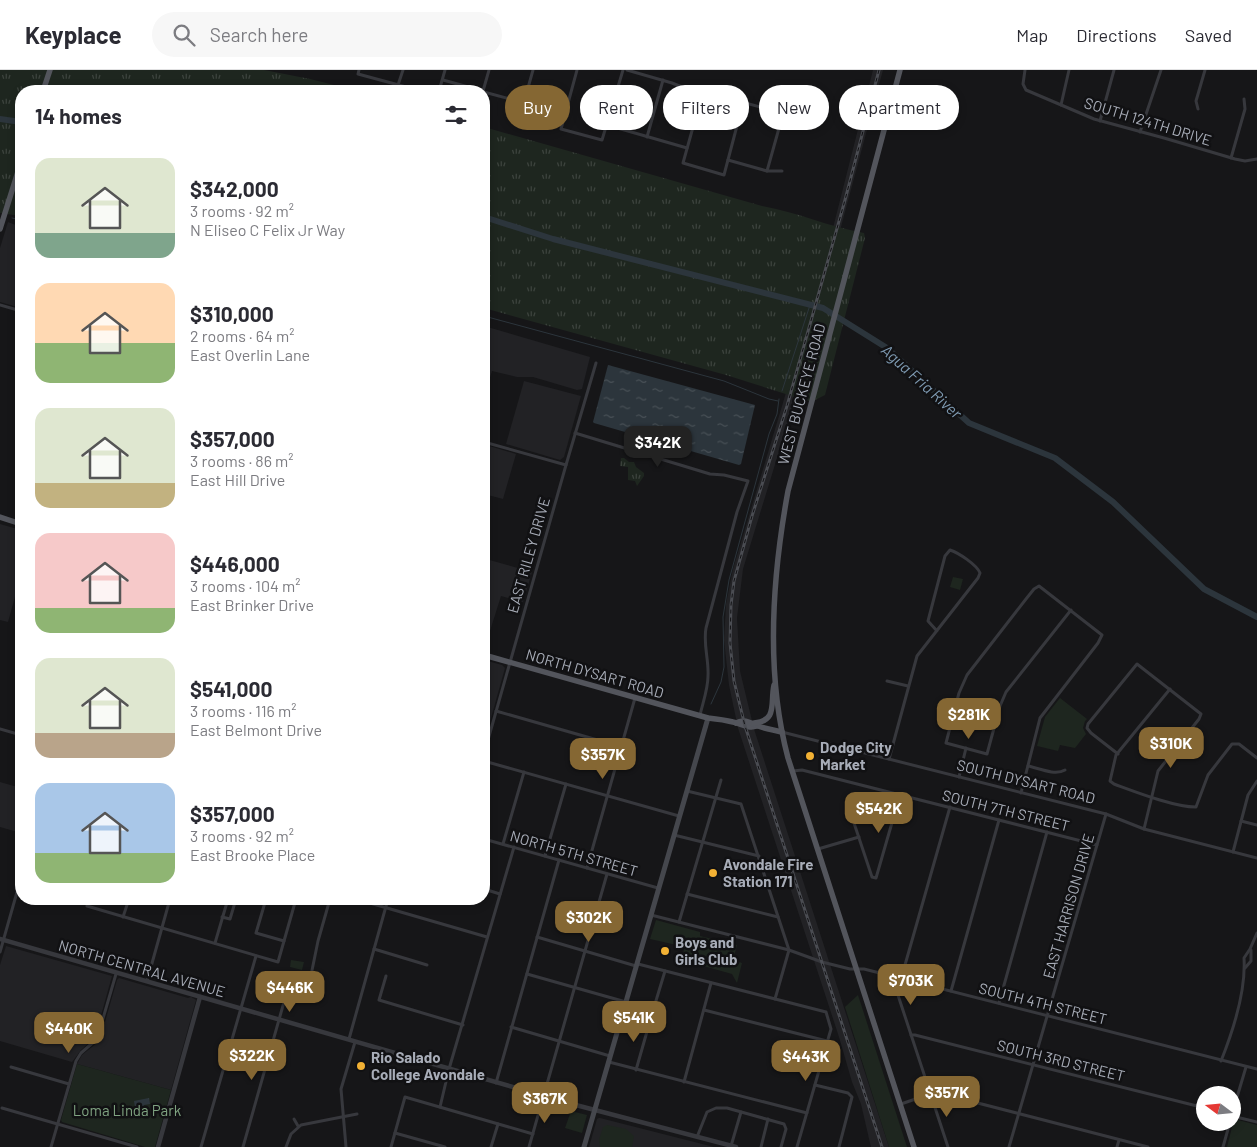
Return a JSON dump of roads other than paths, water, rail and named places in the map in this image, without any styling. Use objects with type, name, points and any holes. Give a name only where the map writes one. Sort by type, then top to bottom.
[{"type":"main road","points":[[45,85],[50,70]]},
{"type":"main road","name":"WEST BUCKEYE ROAD","points":[[900,70],[791,478],[780,533],[774,605],[775,678],[782,732],[792,771],[914,1147]]},
{"type":"main road","points":[[0,230],[15,181]]},
{"type":"main road","points":[[0,518],[15,522]]},
{"type":"main road","name":"NORTH DYSART ROAD","points":[[490,657],[700,715]]},
{"type":"main road","points":[[755,724],[764,720],[771,713],[771,696],[775,678]]},
{"type":"main road","name":"SOUTH DYSART ROAD","points":[[700,715],[736,722],[740,720],[782,732]]},
{"type":"main road","points":[[584,1147],[708,718]]},
{"type":"street","points":[[359,72],[398,85],[403,70]]},
{"type":"street","points":[[441,85],[446,70]]},
{"type":"street","points":[[485,85],[489,70]]},
{"type":"street","points":[[529,85],[533,70]]},
{"type":"street","points":[[570,96],[577,70]]},
{"type":"street","points":[[619,85],[623,70]]},
{"type":"street","points":[[627,70],[675,85]]},
{"type":"street","name":"SOUTH 124TH DRIVE","points":[[1025,70],[1023,87],[1026,90],[1100,121],[1231,158],[1241,160],[1257,159]]},
{"type":"street","points":[[1060,105],[1069,70]]},
{"type":"street","points":[[1100,121],[1114,70]]},
{"type":"street","points":[[1140,132],[1161,70]]},
{"type":"street","points":[[1198,109],[1197,98],[1205,70]]},
{"type":"street","points":[[443,80],[461,85]]},
{"type":"street","points":[[647,137],[663,80]]},
{"type":"street","points":[[490,93],[505,97]]},
{"type":"street","points":[[1231,158],[1245,109],[1244,99]]},
{"type":"street","points":[[565,130],[602,140],[605,130]]},
{"type":"street","points":[[624,130],[688,148]]},
{"type":"street","points":[[693,130],[683,163],[724,175],[736,130]]},
{"type":"street","points":[[767,171],[778,130]]},
{"type":"street","points":[[728,160],[767,171],[782,171]]},
{"type":"street","points":[[0,305],[15,309]]},
{"type":"street","name":"EAST RILEY DRIVE","points":[[490,732],[596,363]]},
{"type":"street","points":[[575,432],[710,474],[724,475],[748,482],[737,512],[706,628],[708,675],[700,715]]},
{"type":"street","points":[[490,444],[566,465]]},
{"type":"street","points":[[889,759],[917,656],[937,631],[978,578],[980,573],[978,569],[950,550],[945,556],[928,621],[937,631]]},
{"type":"street","points":[[1020,792],[1040,718],[1098,643],[1102,635],[1071,610],[1039,586],[1034,589],[967,675],[959,693],[946,743],[987,754],[1000,706],[1006,692],[1071,610]]},
{"type":"street","points":[[1118,754],[1087,729],[1088,724],[1137,664],[1201,714],[1158,771],[1144,829]]},
{"type":"street","points":[[887,681],[908,686]]},
{"type":"street","points":[[1170,689],[1118,754],[1110,781],[1152,797],[1196,807],[1208,775],[1234,742],[1257,758]]},
{"type":"street","points":[[587,868],[636,698]]},
{"type":"street","points":[[496,711],[622,747]]},
{"type":"street","points":[[0,729],[15,733]]},
{"type":"street","name":"SOUTH DYSART ROAD","points":[[782,732],[1106,814],[1144,829],[1257,858]]},
{"type":"street","points":[[959,777],[966,748]]},
{"type":"street","points":[[490,763],[679,816]]},
{"type":"street","points":[[1028,766],[1055,772],[1065,770]]},
{"type":"street","name":"SOUTH 7TH STREET","points":[[792,771],[800,769],[1096,845]]},
{"type":"street","points":[[503,844],[524,772]]},
{"type":"street","points":[[679,922],[721,780]]},
{"type":"street","points":[[1233,852],[1248,795],[1257,781]]},
{"type":"street","points":[[544,856],[566,784]]},
{"type":"street","points":[[686,791],[741,804],[790,950],[775,999]]},
{"type":"street","points":[[850,810],[872,877],[876,878],[900,795]]},
{"type":"street","points":[[901,979],[950,807]]},
{"type":"street","name":"EAST HARRISON DRIVE","points":[[1009,1147],[1106,814]]},
{"type":"street","points":[[950,991],[999,820]]},
{"type":"street","points":[[1241,821],[1257,825]]},
{"type":"street","points":[[999,1003],[1047,832]]},
{"type":"street","points":[[674,835],[759,856]]},
{"type":"street","points":[[817,849],[859,837]]},
{"type":"street","name":"NORTH 5TH STREET","points":[[490,841],[658,888]]},
{"type":"street","points":[[440,1107],[449,1069],[514,847]]},
{"type":"street","points":[[496,1083],[559,860]]},
{"type":"street","points":[[529,1147],[607,874]]},
{"type":"street","points":[[490,891],[500,894]]},
{"type":"street","points":[[687,894],[778,917]]},
{"type":"street","points":[[0,952],[15,898]]},
{"type":"street","points":[[87,905],[278,962],[294,905]]},
{"type":"street","points":[[123,917],[126,905]]},
{"type":"street","points":[[147,982],[168,905]]},
{"type":"street","points":[[215,944],[226,905]]},
{"type":"street","points":[[222,917],[230,920],[234,905]]},
{"type":"street","points":[[264,905],[256,934],[284,942]]},
{"type":"street","points":[[243,1147],[286,997],[305,990],[309,985],[318,940],[328,905]]},
{"type":"street","points":[[378,905],[488,937]]},
{"type":"street","points":[[348,1040],[386,907]]},
{"type":"street","name":"SOUTH 4TH STREET","points":[[650,915],[790,950],[822,962],[895,977],[1257,1070]]},
{"type":"street","points":[[1221,1061],[1236,1018],[1245,968],[1244,958],[1250,950],[1257,933]]},
{"type":"street","points":[[537,937],[637,965],[826,1012],[831,1029],[797,1147]]},
{"type":"street","name":"NORTH CENTRAL AVENUE","points":[[2,940],[496,1083],[735,1147]]},
{"type":"street","points":[[374,949],[427,965]]},
{"type":"street","points":[[1245,968],[1252,958],[1250,950]]},
{"type":"street","points":[[201,1147],[256,956]]},
{"type":"street","points":[[655,1004],[665,971]]},
{"type":"street","points":[[51,1147],[77,1058],[97,1039],[116,974]]},
{"type":"street","points":[[527,974],[626,1002]]},
{"type":"street","points":[[386,976],[379,1000],[463,1025]]},
{"type":"street","points":[[895,977],[894,983],[948,1147]]},
{"type":"street","points":[[684,1082],[711,983]]},
{"type":"street","points":[[158,1147],[200,997]]},
{"type":"street","points":[[704,1010],[827,1041]]},
{"type":"street","points":[[636,1070],[650,1021]]},
{"type":"street","points":[[511,1027],[610,1056]]},
{"type":"street","name":"SOUTH 3RD STREET","points":[[911,1035],[915,1034],[1196,1106]]},
{"type":"street","points":[[346,1147],[341,1089],[354,1042]]},
{"type":"street","points":[[608,1062],[807,1113]]},
{"type":"street","points":[[11,1067],[69,1084]]},
{"type":"street","points":[[1240,1086],[1246,1067]]},
{"type":"street","points":[[815,1085],[851,1094],[852,1100],[839,1147]]},
{"type":"street","points":[[900,1105],[930,1094],[939,1093],[1148,1147]]},
{"type":"street","points":[[391,1147],[405,1097],[533,1134]]},
{"type":"street","points":[[2,1108],[137,1147]]},
{"type":"street","points":[[697,1137],[709,1110],[724,1108],[782,1123],[786,1126],[781,1147]]},
{"type":"street","points":[[735,1147],[741,1112]]},
{"type":"street","points":[[286,1147],[289,1137],[298,1126],[357,1114]]},
{"type":"street","points":[[1241,1118],[1257,1122]]},
{"type":"street","points":[[294,1119],[298,1126]]},
{"type":"street","points":[[761,1147],[768,1119]]},
{"type":"street","points":[[491,1147],[498,1124]]},
{"type":"street","points":[[1223,1147],[1227,1131]]},
{"type":"street","points":[[395,1133],[445,1147]]},
{"type":"street","points":[[1117,1147],[1119,1140]]},
{"type":"water","points":[[608,365],[755,405],[741,464],[739,465],[594,423]]},
{"type":"water","points":[[149,1098],[150,1104],[144,1105],[145,1111],[136,1113],[134,1101]]},
{"type":"waterway","name":"Agua Fria River","points":[[0,119],[15,121]]},
{"type":"waterway","name":"Agua Fria River","points":[[490,219],[553,239],[823,308],[887,348],[969,423],[1055,458],[1113,502],[1204,589],[1257,617]]},
{"type":"waterway","points":[[782,391],[810,305]]},
{"type":"waterway","points":[[490,318],[724,381],[778,401]]},
{"type":"waterway","points":[[711,704],[721,682],[724,667],[723,617],[729,580],[769,434],[777,414],[779,399]]},
{"type":"railway","points":[[879,70],[845,200],[787,406],[752,516],[734,581],[730,643],[734,681],[745,726],[882,1147]]},
{"type":"place","name":"Dodge City Market","points":[[810,756]]},
{"type":"place","name":"Avondale Fire Station 171","points":[[713,873]]},
{"type":"place","name":"Boys and Girls Club","points":[[665,951]]},
{"type":"place","name":"Rio Salado College Avondale","points":[[361,1066]]},
{"type":"park label","name":"Loma Linda Park","points":[[127,1110]]}]
